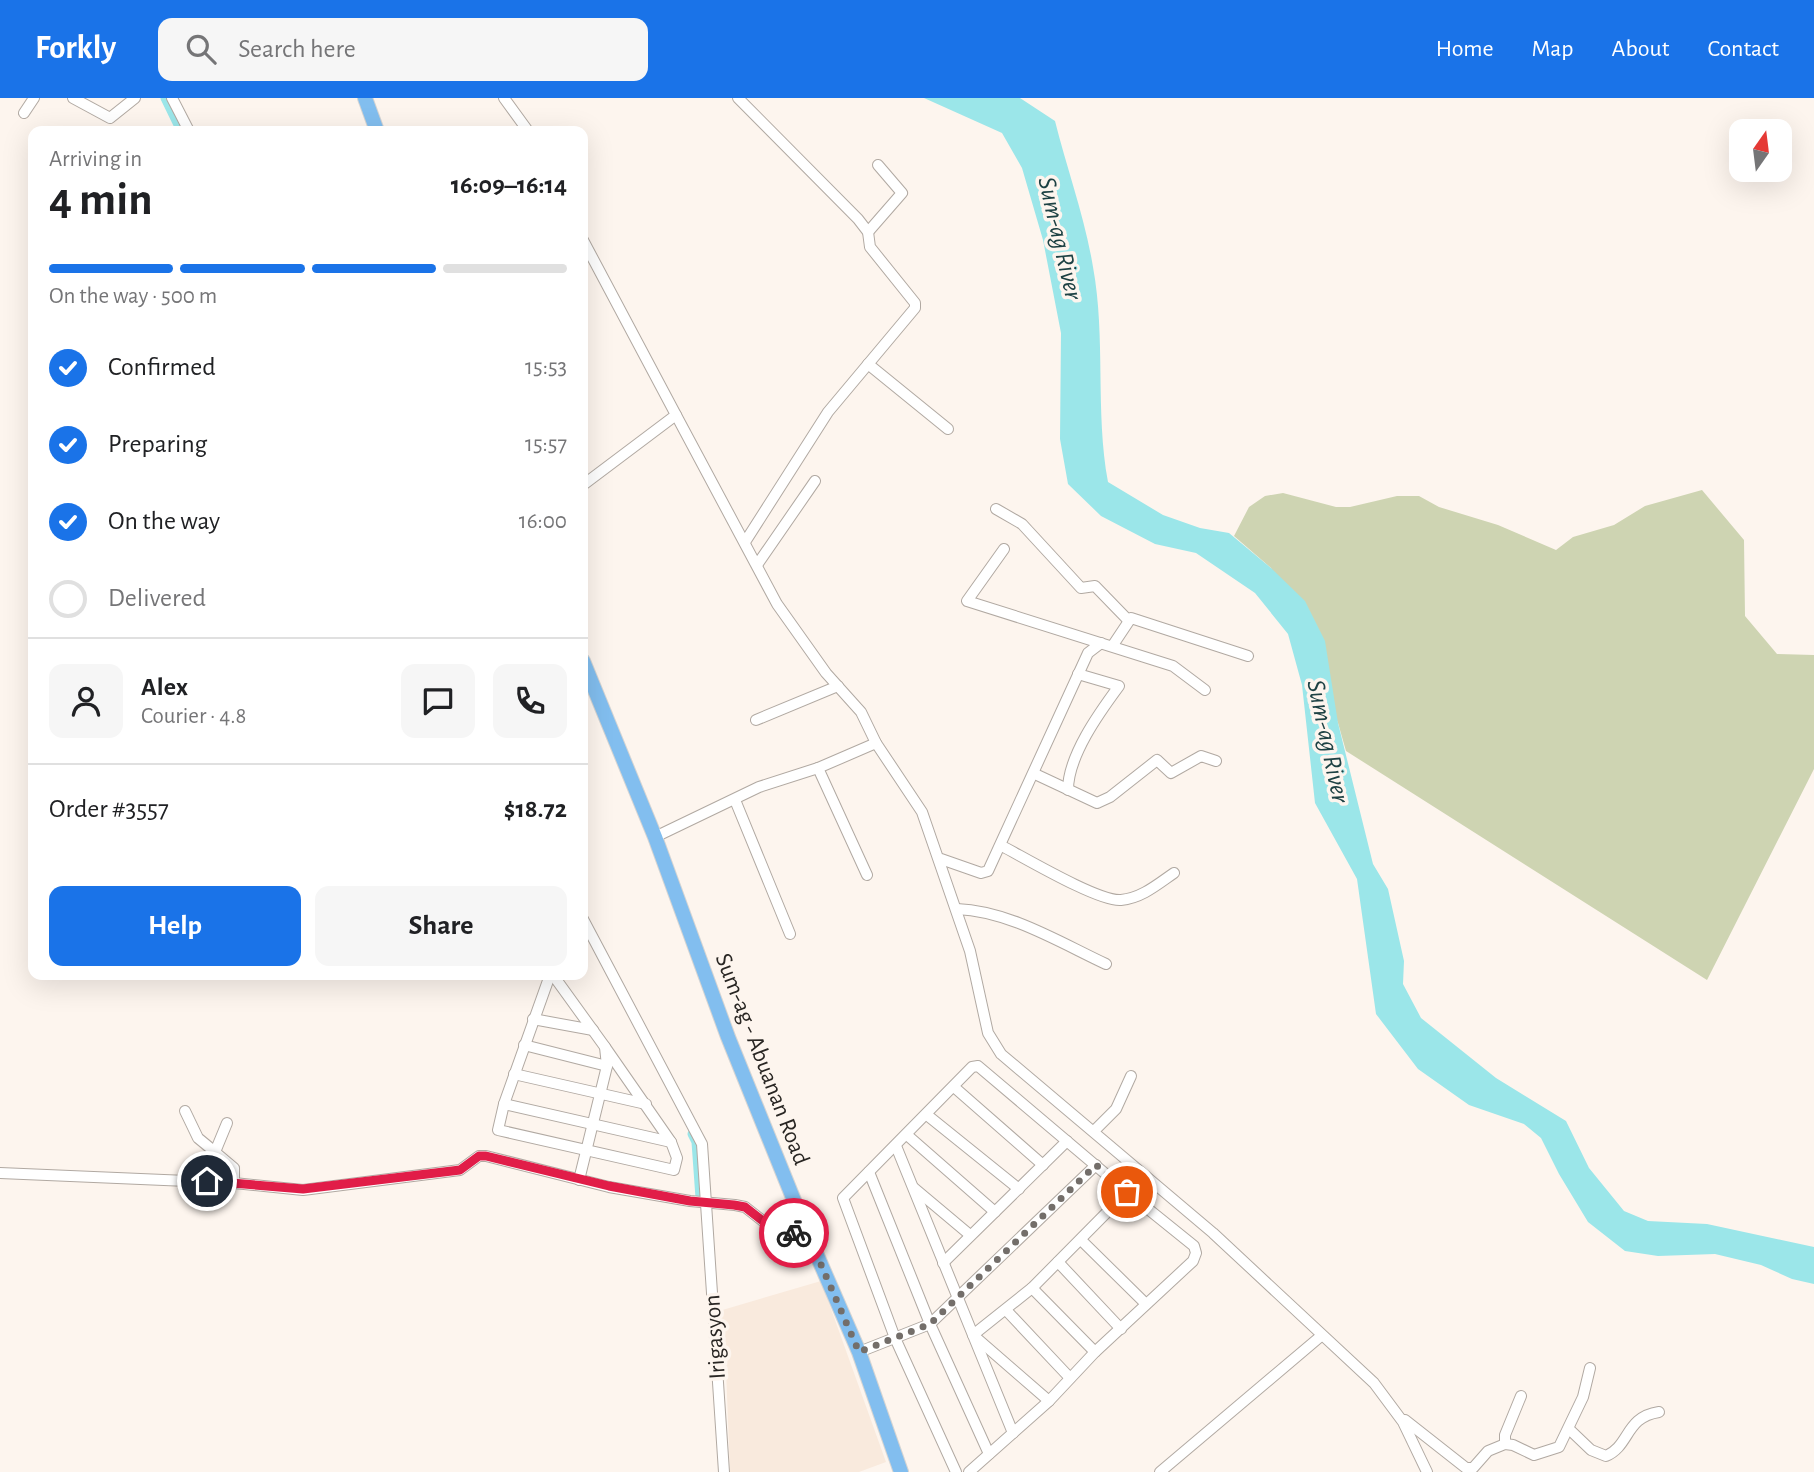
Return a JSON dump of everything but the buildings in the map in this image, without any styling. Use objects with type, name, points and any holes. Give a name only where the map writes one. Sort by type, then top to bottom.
[{"type":"main road","points":[[365,98],[375,126]]},
{"type":"main road","name":"Sum-ag - Abuanan Road","points":[[588,674],[655,837],[728,1037],[859,1352],[901,1472]]},
{"type":"street","points":[[24,113],[34,98]]},
{"type":"street","points":[[73,98],[110,118],[135,98]]},
{"type":"street","points":[[172,98],[186,126]]},
{"type":"street","points":[[504,98],[524,126]]},
{"type":"street","points":[[738,98],[867,232],[870,247],[915,303],[915,307],[828,412],[745,542]]},
{"type":"street","points":[[867,232],[902,193],[878,165]]},
{"type":"street","points":[[588,249],[783,612],[838,686],[861,712],[876,743],[922,813],[940,859],[973,962],[988,1033],[1001,1054],[1249,1266],[1374,1383],[1398,1415],[1427,1472]]},
{"type":"street","points":[[868,363],[948,429]]},
{"type":"street","points":[[588,481],[676,415]]},
{"type":"street","points":[[757,565],[815,481]]},
{"type":"street","points":[[996,509],[1022,524],[1081,588],[1095,586],[1128,621]]},
{"type":"street","points":[[1004,550],[967,601],[1113,645],[1181,670],[1205,691]]},
{"type":"street","points":[[1113,645],[1131,618],[1248,656]]},
{"type":"street","points":[[940,859],[984,873],[1002,846],[1088,653],[1101,643]]},
{"type":"street","points":[[1068,790],[1068,779],[1094,719],[1119,686],[1078,674]]},
{"type":"street","points":[[756,720],[838,686]]},
{"type":"street","points":[[655,837],[760,787],[818,768],[876,743]]},
{"type":"street","points":[[1035,774],[1101,803],[1155,761],[1171,773],[1201,756],[1216,761]]},
{"type":"street","points":[[818,768],[867,875]]},
{"type":"street","points":[[735,800],[790,934]]},
{"type":"street","points":[[1002,846],[1092,893],[1119,901],[1143,895],[1174,873]]},
{"type":"street","points":[[957,909],[980,910],[1106,964]]},
{"type":"street","name":"Irigasyon","points":[[588,928],[702,1144],[724,1472]]},
{"type":"street","points":[[549,980],[533,1018],[496,1129],[499,1132],[674,1170],[677,1158],[671,1142],[555,980]]},
{"type":"street","points":[[533,1018],[593,1030]]},
{"type":"street","points":[[524,1045],[607,1066]]},
{"type":"street","points":[[579,1180],[607,1066],[605,1047]]},
{"type":"street","points":[[956,1472],[895,1338],[844,1207],[846,1194],[897,1146],[972,1067],[978,1066],[1194,1247],[1196,1252],[1193,1261],[1095,1352],[1049,1401],[970,1472]]},
{"type":"street","points":[[514,1074],[646,1104]]},
{"type":"street","points":[[1094,1131],[1116,1108],[1132,1076]]},
{"type":"street","points":[[954,1087],[1043,1165]]},
{"type":"street","points":[[503,1104],[671,1142]]},
{"type":"street","points":[[185,1111],[198,1138],[233,1168],[234,1183]]},
{"type":"street","points":[[927,1115],[1019,1189]]},
{"type":"street","points":[[215,1152],[227,1124]]},
{"type":"street","points":[[907,1135],[995,1212]]},
{"type":"street","points":[[943,1263],[1067,1141]]},
{"type":"street","points":[[897,1146],[1013,1433]]},
{"type":"street","points":[[0,1173],[234,1183],[303,1189],[460,1170],[479,1156],[486,1156],[579,1180],[745,1207],[777,1232],[806,1230]]},
{"type":"street","points":[[859,1352],[930,1324],[1096,1165]]},
{"type":"street","points":[[869,1172],[930,1324],[989,1454]]},
{"type":"street","points":[[912,1186],[970,1235]]},
{"type":"street","points":[[973,1335],[1032,1288],[1127,1192]]},
{"type":"street","points":[[1081,1240],[1146,1304]]},
{"type":"street","points":[[1059,1262],[1121,1329]]},
{"type":"street","points":[[1032,1288],[1095,1352]]},
{"type":"street","points":[[1006,1310],[1070,1378]]},
{"type":"street","points":[[973,1335],[1049,1401]]},
{"type":"street","points":[[1160,1472],[1321,1336]]},
{"type":"street","points":[[1398,1415],[1466,1468],[1472,1468],[1488,1451],[1505,1444],[1538,1455],[1559,1447],[1583,1397],[1590,1368]]},
{"type":"street","points":[[1505,1444],[1505,1435],[1521,1396]]},
{"type":"street","points":[[1569,1429],[1591,1450],[1606,1456],[1614,1451],[1639,1418],[1659,1412]]},
{"type":"shaded area","points":[[821,1281],[886,1462],[859,1472],[730,1472],[726,1370],[719,1311]]},
{"type":"green space","points":[[1702,490],[1744,540],[1745,616],[1777,654],[1814,655],[1814,769],[1707,980],[1346,751],[1338,723],[1271,568],[1234,536],[1249,507],[1265,496],[1283,493],[1336,507],[1350,507],[1397,496],[1419,496],[1439,507],[1498,525],[1556,550],[1573,537],[1614,525],[1645,506]]},
{"type":"water","name":"Sum-ag River","points":[[924,98],[1020,98],[1055,121],[1090,249],[1097,294],[1102,428],[1108,482],[1163,515],[1200,528],[1229,533],[1305,601],[1325,641],[1338,723],[1373,864],[1388,889],[1404,961],[1403,984],[1421,1018],[1496,1078],[1566,1121],[1589,1168],[1624,1211],[1648,1221],[1707,1224],[1814,1247],[1814,1284],[1792,1279],[1761,1265],[1715,1254],[1658,1256],[1625,1251],[1588,1222],[1541,1138],[1524,1124],[1469,1105],[1418,1069],[1376,1014],[1357,879],[1315,803],[1302,685],[1288,634],[1255,593],[1196,553],[1155,544],[1101,516],[1068,484],[1060,439],[1061,333],[1043,240],[1022,168],[1002,133]]},
{"type":"waterway","points":[[165,98],[179,126]]},
{"type":"waterway","points":[[692,1134],[696,1142],[700,1198]]},
{"type":"way so far","points":[[794,1233],[806,1230],[859,1352],[930,1324],[1096,1165],[1127,1192]]},
{"type":"route","points":[[207,1181],[303,1189],[460,1170],[479,1156],[486,1156],[609,1186],[690,1201],[745,1207],[777,1232],[794,1233]]}]
